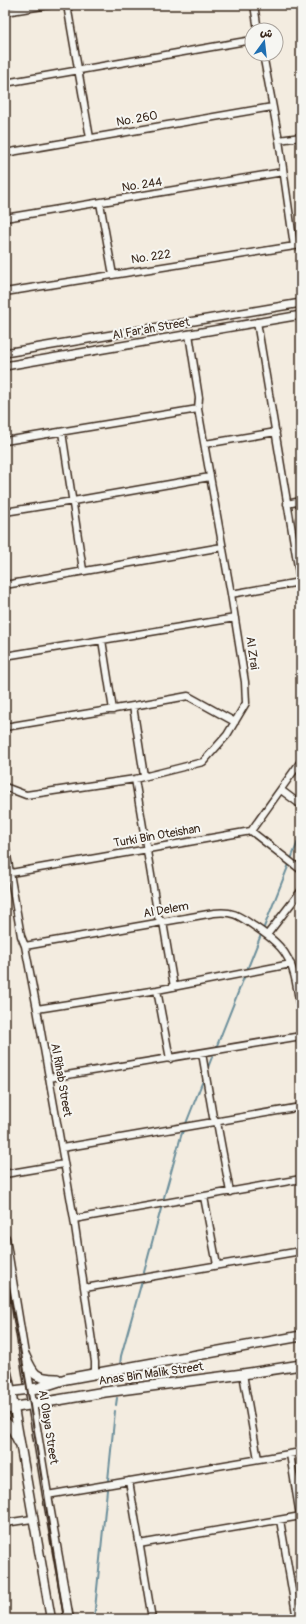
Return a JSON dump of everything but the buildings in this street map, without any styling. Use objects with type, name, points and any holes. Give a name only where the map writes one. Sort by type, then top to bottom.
[{"type":"main road","name":"Al Olaya Street","points":[[5,1238],[29,1389],[69,1619]]},
{"type":"main road","points":[[8,1392],[29,1389],[66,1379],[95,1375],[301,1336]]},
{"type":"main road","points":[[24,1354],[29,1366],[38,1377],[45,1379],[66,1379]]},
{"type":"main road","points":[[5,1364],[9,1409],[19,1442],[51,1619]]},
{"type":"main road","name":"Anas Bin Malik Street","points":[[9,1409],[105,1392],[242,1374],[301,1364]]},
{"type":"main road","points":[[5,1422],[13,1430],[19,1442]]},
{"type":"street","points":[[5,12],[49,5]]},
{"type":"street","points":[[67,5],[90,138]]},
{"type":"street","points":[[254,5],[257,22]]},
{"type":"street","points":[[5,82],[244,41]]},
{"type":"street","points":[[264,62],[294,246]]},
{"type":"street","name":"No. 260","points":[[5,153],[272,106]]},
{"type":"street","points":[[278,140],[301,137]]},
{"type":"street","name":"No. 244","points":[[5,218],[283,172]]},
{"type":"street","points":[[100,203],[113,275]]},
{"type":"street","name":"No. 222","points":[[5,292],[301,245]]},
{"type":"street","name":"Al Far'ah Street","points":[[5,354],[301,303]]},
{"type":"street","name":"Al Far'ah Street","points":[[5,366],[301,315]]},
{"type":"street","points":[[257,322],[301,585]]},
{"type":"street","name":"Al Zrai","points":[[5,787],[26,795],[135,779],[203,762],[223,740],[246,703],[245,682],[232,594],[222,547],[198,409],[199,398],[189,334]]},
{"type":"street","points":[[5,441],[198,409]]},
{"type":"street","points":[[62,432],[83,570]]},
{"type":"street","points":[[205,444],[276,432]]},
{"type":"street","points":[[5,512],[73,502],[210,477]]},
{"type":"street","points":[[288,504],[301,501]]},
{"type":"street","points":[[5,585],[83,570],[222,547]]},
{"type":"street","points":[[232,594],[300,582]]},
{"type":"street","points":[[5,656],[235,618]]},
{"type":"street","points":[[102,640],[113,710]]},
{"type":"street","points":[[5,727],[113,710],[188,696],[235,722]]},
{"type":"street","points":[[133,706],[144,776]]},
{"type":"street","points":[[301,761],[251,832],[301,870]]},
{"type":"street","points":[[135,779],[158,917],[163,922],[174,987]]},
{"type":"street","points":[[281,790],[301,805]]},
{"type":"street","name":"Turki Bin Oteishan","points":[[7,873],[251,832]]},
{"type":"street","name":"Al Rihab Street","points":[[5,844],[7,873],[21,936],[25,946],[38,1009],[62,1148],[85,1288],[95,1362],[95,1375]]},
{"type":"street","points":[[267,935],[301,891]]},
{"type":"street","name":"Al Delem","points":[[25,946],[227,912],[238,915],[267,935],[281,948],[291,964]]},
{"type":"street","points":[[38,1009],[174,987],[291,964],[299,985],[301,1016]]},
{"type":"street","points":[[157,990],[170,1059]]},
{"type":"street","points":[[49,1078],[301,1036]]},
{"type":"street","points":[[202,1053],[213,1117],[217,1122],[230,1192]]},
{"type":"street","points":[[62,1148],[301,1107]]},
{"type":"street","points":[[5,1174],[64,1164]]},
{"type":"street","points":[[74,1219],[301,1179]]},
{"type":"street","points":[[204,1197],[217,1265]]},
{"type":"street","points":[[85,1288],[301,1251]]},
{"type":"street","points":[[242,1374],[258,1460]]},
{"type":"street","points":[[47,1495],[301,1452]]},
{"type":"street","points":[[139,1544],[301,1516],[290,1454]]},
{"type":"street","points":[[129,1481],[152,1619]]},
{"type":"street","points":[[5,1522],[32,1519]]},
{"type":"street","points":[[280,1520],[297,1618],[290,1619]]},
{"type":"waterway","points":[[216,1048],[301,834]]},
{"type":"waterway","points":[[207,1070],[214,1052]]},
{"type":"waterway","points":[[163,1201],[181,1136],[204,1078]]},
{"type":"waterway","points":[[143,1276],[162,1205]]},
{"type":"waterway","points":[[120,1365],[121,1356],[142,1281]]},
{"type":"waterway","points":[[116,1405],[117,1398]]},
{"type":"waterway","points":[[108,1480],[115,1411]]},
{"type":"waterway","points":[[94,1619],[107,1490]]},
{"type":"railway","points":[[5,1263],[29,1399],[64,1619]]}]
